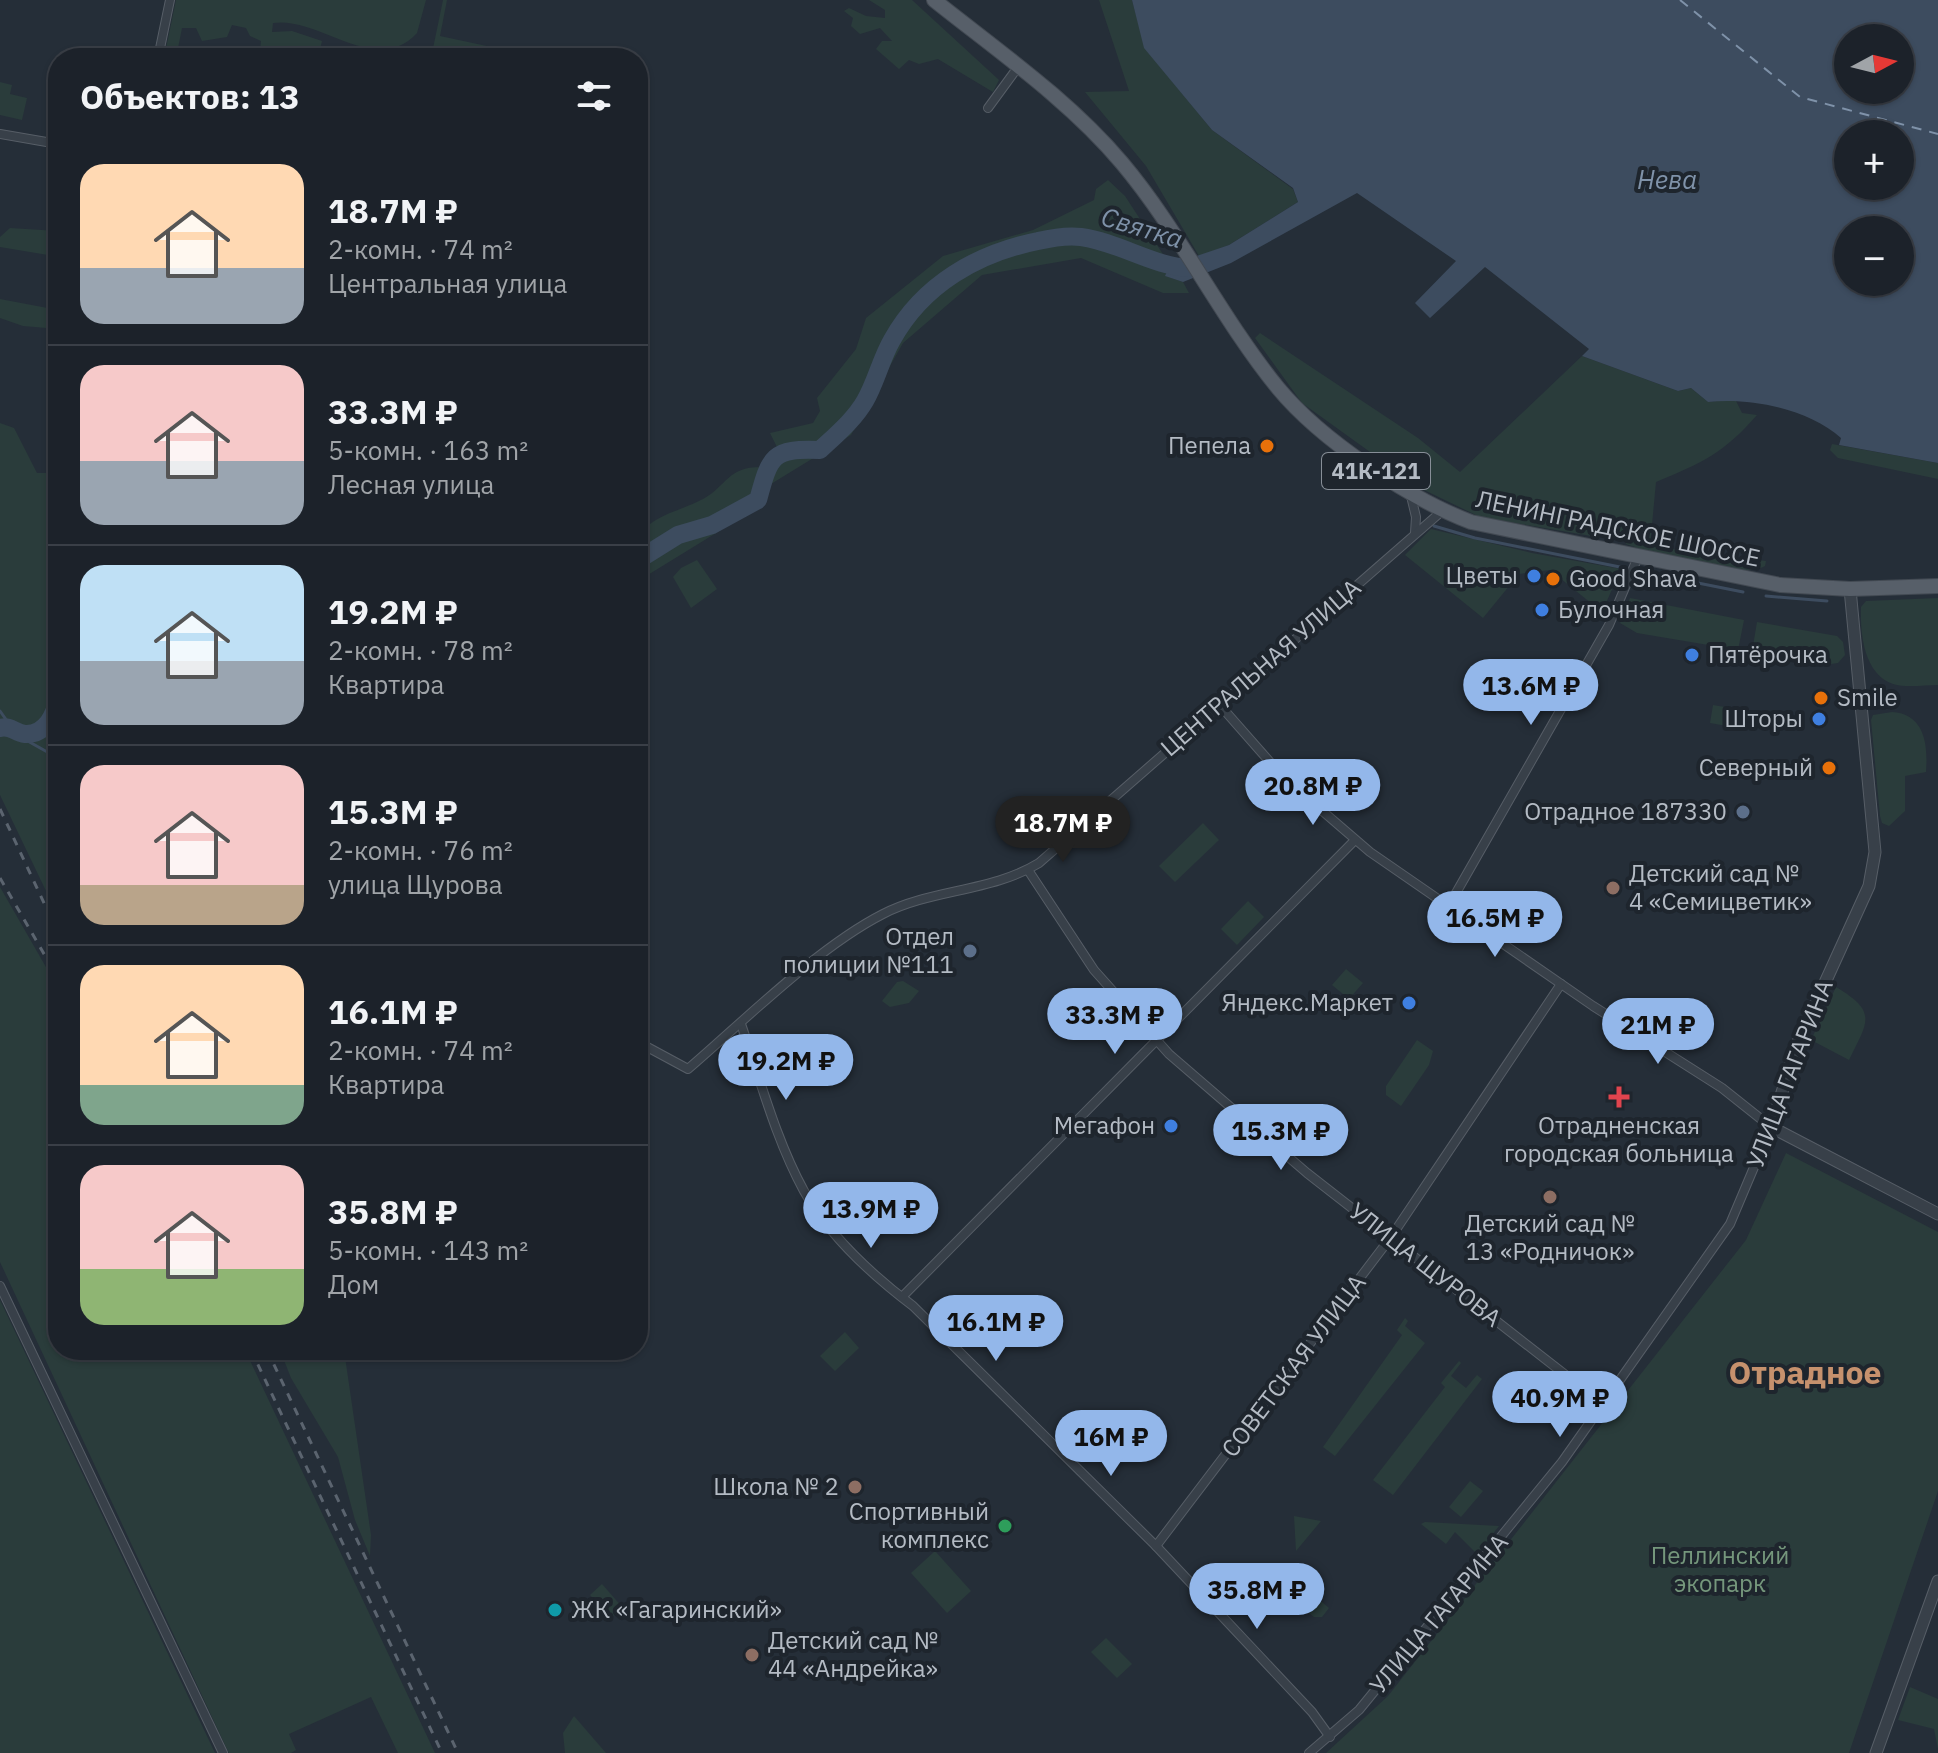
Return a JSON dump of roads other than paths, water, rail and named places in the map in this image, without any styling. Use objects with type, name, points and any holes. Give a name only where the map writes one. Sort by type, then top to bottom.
[{"type":"main road","name":"ЛЕНИНГРАДСКОЕ ШОССЕ","points":[[934,0],[1085,123],[1123,165],[1209,291],[1297,409],[1383,476],[1442,511],[1471,522],[1775,584],[1850,589],[1938,586]]},
{"type":"street","points":[[160,48],[170,0]]},
{"type":"street","points":[[988,108],[1018,67]]},
{"type":"street","points":[[0,134],[48,142]]},
{"type":"street","points":[[1408,491],[1416,510],[1415,534]]},
{"type":"street","name":"ЦЕНТРАЛЬНАЯ УЛИЦА","points":[[648,1047],[688,1069],[810,965],[885,912],[1028,870],[1069,838],[1218,703],[1442,511]]},
{"type":"street","points":[[1448,907],[1609,625],[1638,557]]},
{"type":"street","name":"УЛИЦА ГАГАРИНА","points":[[1309,1753],[1359,1710],[1446,1608],[1604,1405],[1730,1224],[1771,1127],[1798,1042],[1869,886],[1875,852],[1850,589]]},
{"type":"street","points":[[1218,703],[1284,778],[1355,840],[1448,907],[1722,1088],[1771,1127],[1938,1214]]},
{"type":"street","points":[[902,1297],[1355,840]]},
{"type":"street","name":"УЛИЦА ЩУРОВА","points":[[1028,870],[1094,970],[1156,1040],[1307,1173],[1604,1405]]},
{"type":"street","name":"СОВЕТСКАЯ УЛИЦА","points":[[1156,1546],[1391,1237],[1561,984]]},
{"type":"street","points":[[741,1024],[804,1191],[872,1276],[902,1297],[992,1381],[1156,1546],[1312,1712],[1330,1737]]},
{"type":"street","points":[[0,1286],[223,1753]]},
{"type":"street","points":[[1876,1753],[1938,1581]]},
{"type":"water","name":"Нева","points":[[1132,0],[1938,0],[1938,463],[1839,445],[1841,438],[1828,428],[1796,413],[1742,401],[1708,402],[1691,388],[1678,391],[1582,356],[1589,349],[1485,267],[1430,318],[1415,303],[1456,261],[1357,193],[1231,263],[1183,282],[1165,276],[1170,265],[1229,245],[1298,202],[1293,188],[1212,130],[1144,48]]},
{"type":"waterway","name":"Святка","points":[[648,554],[678,535],[712,525],[758,500],[770,464],[782,453],[820,450],[861,408],[888,347],[905,320],[936,287],[974,263],[1016,246],[1076,236],[1177,267],[1191,268]]},
{"type":"waterway","points":[[1434,526],[1475,538],[1620,567]]},
{"type":"waterway","points":[[1643,572],[1743,592]]},
{"type":"waterway","points":[[1766,596],[1827,601]]},
{"type":"waterway","points":[[0,711],[17,735],[48,752]]},
{"type":"waterway","name":"Святка","points":[[0,728],[25,734],[39,731],[48,722]]},
{"type":"railway","points":[[0,809],[48,912]]},
{"type":"railway","points":[[0,878],[48,961]]},
{"type":"railway","points":[[256,1360],[442,1753]]},
{"type":"railway","points":[[272,1360],[458,1753]]},
{"type":"place","name":"Пепела","points":[[1267,446]]},
{"type":"place","name":"Цветы","points":[[1534,576]]},
{"type":"place","name":"Good Shava","points":[[1553,579]]},
{"type":"place","name":"Булочная","points":[[1542,610]]},
{"type":"place","name":"Пятёрочка","points":[[1692,655]]},
{"type":"place","name":"Smile","points":[[1821,698]]},
{"type":"place","name":"Шторы","points":[[1819,719]]},
{"type":"place","name":"Северный","points":[[1829,768]]},
{"type":"place","name":"Отрадное 187330","points":[[1743,812]]},
{"type":"place","name":"Детский сад № 4 «Семицветик»","points":[[1613,888]]},
{"type":"place","name":"Отдел полиции №111","points":[[970,951]]},
{"type":"place","name":"Яндекс.Маркет","points":[[1409,1003]]},
{"type":"place","name":"Отрадненская городская больница","points":[[1619,1097]]},
{"type":"place","name":"Мегафон","points":[[1171,1126]]},
{"type":"place","name":"Детский сад № 13 «Родничок»","points":[[1550,1197]]},
{"type":"place","name":"Школа № 2","points":[[855,1487]]},
{"type":"place","name":"Спортивный комплекс","points":[[1005,1526]]},
{"type":"place","name":"ЖК «Гагаринский»","points":[[555,1610]]},
{"type":"place","name":"Детский сад № 44 «Андрейка»","points":[[752,1655]]},
{"type":"district","name":"Отрадное","points":[[1805,1373]]},
{"type":"park label","name":"Пеллинский экопарк","points":[[1720,1570]]}]
